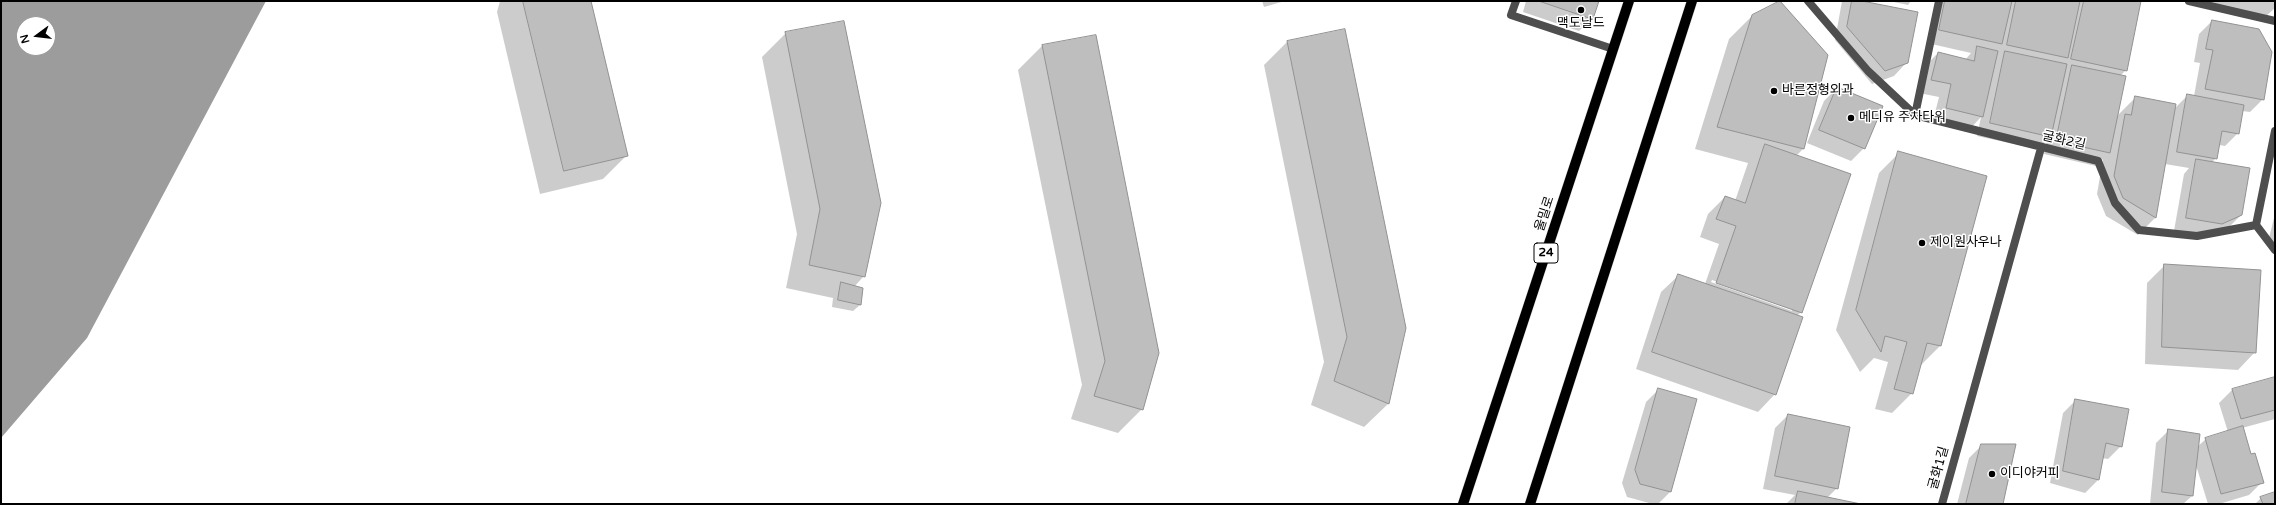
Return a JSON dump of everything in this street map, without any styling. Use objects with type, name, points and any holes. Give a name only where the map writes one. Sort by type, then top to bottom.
[{"type":"main road","name":"울밀로","points":[[1463,504],[1628,1]]},
{"type":"main road","points":[[1530,504],[1692,1]]},
{"type":"street","points":[[1516,1],[1511,15],[1613,49]]},
{"type":"street","points":[[1808,1],[1868,71],[1915,115]]},
{"type":"street","points":[[1915,115],[1939,1]]},
{"type":"street","points":[[2189,1],[2275,21]]},
{"type":"street","name":"굴화2길","points":[[1915,115],[2041,148],[2098,161],[2115,203],[2139,230],[2197,236],[2256,225]]},
{"type":"street","points":[[2275,130],[2271,164],[2256,225],[2275,250]]},
{"type":"street","name":"굴화1길","points":[[1942,504],[2041,148]]},
{"type":"shaded area","points":[[1,1],[266,1],[87,338],[1,438]]},
{"type":"building","points":[[523,1],[591,1],[628,156],[564,171]]},
{"type":"building","name":"맥도날드","points":[[1539,1],[1599,1],[1593,19]]},
{"type":"building","name":"바른정형외과","points":[[1780,1],[1828,55],[1804,149],[1717,127],[1752,15]]},
{"type":"building","points":[[1852,1],[1862,1],[1918,12],[1908,63],[1885,71],[1847,27]]},
{"type":"building","points":[[1945,1],[2012,1],[2002,44],[1939,30]]},
{"type":"building","points":[[2016,1],[2080,1],[2068,58],[2007,45]]},
{"type":"building","points":[[2084,1],[2141,1],[2127,71],[2071,59]]},
{"type":"building","points":[[2212,20],[2259,29],[2272,52],[2264,100],[2205,89],[2213,50],[2206,49]]},
{"type":"building","points":[[844,21],[881,203],[865,277],[809,265],[820,209],[785,32]]},
{"type":"building","points":[[1345,29],[1406,328],[1389,404],[1334,381],[1347,337],[1287,41]]},
{"type":"building","points":[[1096,35],[1159,353],[1143,410],[1094,396],[1105,361],[1042,45]]},
{"type":"building","points":[[1977,46],[1998,51],[1983,117],[1946,108],[1951,84],[1931,80],[1938,52],[1974,61]]},
{"type":"building","points":[[2005,51],[2067,64],[2051,137],[1990,123]]},
{"type":"building","points":[[2072,65],[2126,76],[2110,153],[2056,141]]},
{"type":"building","name":"메디유 주차타워","points":[[1837,87],[1883,106],[1865,149],[1819,130]]},
{"type":"building","points":[[2187,94],[2244,105],[2239,134],[2222,131],[2217,159],[2177,152]]},
{"type":"building","points":[[2135,96],[2176,104],[2156,218],[2123,198],[2114,176],[2125,114],[2131,115]]},
{"type":"building","points":[[1765,144],[1851,174],[1802,313],[1716,283],[1736,226],[1716,219],[1725,196],[1745,203]]},
{"type":"building","name":"제이원사우나","points":[[1898,151],[1987,176],[1941,346],[1927,343],[1913,394],[1894,389],[1907,342],[1885,336],[1881,352],[1856,310]]},
{"type":"building","points":[[2196,159],[2250,168],[2242,215],[2222,224],[2186,218]]},
{"type":"building","points":[[2164,264],[2261,270],[2256,353],[2162,347]]},
{"type":"building","points":[[1678,274],[1803,317],[1776,395],[1652,352]]},
{"type":"building","points":[[841,282],[863,288],[861,305],[838,300]]},
{"type":"building","points":[[2275,377],[2275,410],[2241,419],[2232,389]]},
{"type":"building","points":[[1658,388],[1697,399],[1671,492],[1640,484],[1635,470]]},
{"type":"building","points":[[2075,399],[2129,409],[2122,447],[2106,443],[2099,480],[2063,471]]},
{"type":"building","points":[[1788,414],[1850,427],[1838,489],[1775,476]]},
{"type":"building","points":[[2243,426],[2251,454],[2255,453],[2264,483],[2221,494],[2205,438]]},
{"type":"building","points":[[2168,429],[2200,434],[2193,496],[2162,492]]},
{"type":"building","name":"이디야커피","points":[[1981,444],[2016,444],[2003,504],[1966,504]]},
{"type":"building","points":[[1798,491],[1861,504],[1795,504]]},
{"type":"building","points":[[2275,492],[2275,504],[2263,504],[2260,497]]},
{"type":"place","name":"맥도날드","points":[[1581,10]]},
{"type":"place","name":"바른정형외과","points":[[1774,91]]},
{"type":"place","name":"메디유 주차타워","points":[[1851,118]]},
{"type":"place","name":"제이원사우나","points":[[1922,243]]},
{"type":"place","name":"이디야커피","points":[[1992,474]]}]
